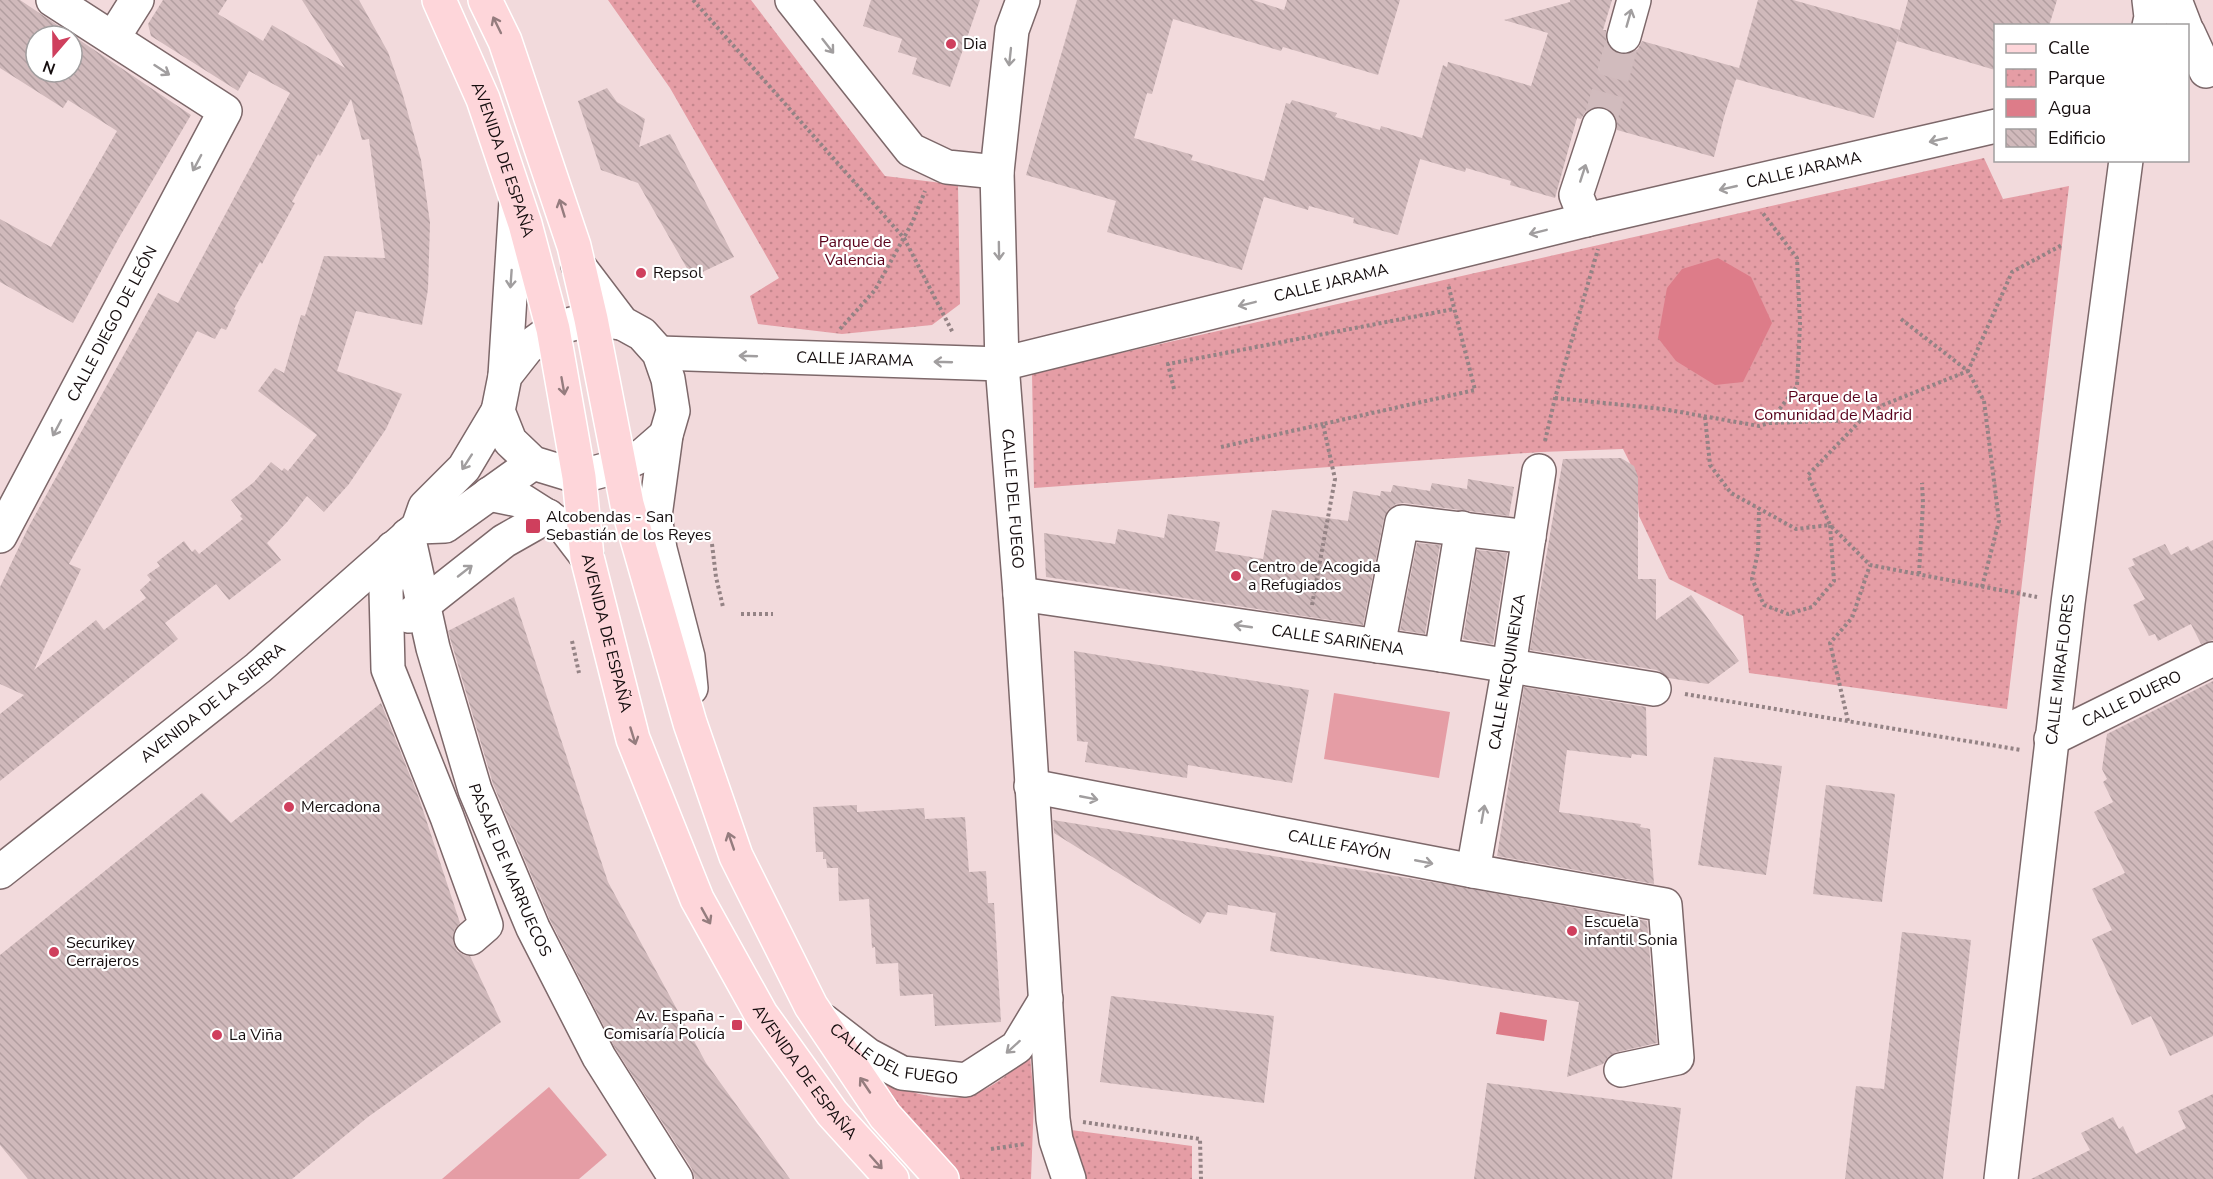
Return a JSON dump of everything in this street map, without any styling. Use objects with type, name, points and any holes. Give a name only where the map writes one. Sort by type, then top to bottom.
[{"type":"main road","name":"AVENIDA DE ESPAÑA","points":[[439,0],[483,99],[525,224],[553,329],[579,477],[587,557],[633,739],[697,899],[761,1014],[832,1113],[891,1179]]},
{"type":"main road","points":[[485,0],[505,40],[559,198],[578,265],[606,321],[619,466],[630,516],[690,723],[736,856],[811,1006],[885,1116],[942,1179]]},
{"type":"street","points":[[53,0],[113,38],[137,0]]},
{"type":"street","points":[[792,0],[911,150],[947,167],[997,172]]},
{"type":"street","name":"CALLE DEL FUEGO","points":[[1023,0],[1012,30],[997,172],[1002,364],[1020,594],[1055,1130],[1050,1179]]},
{"type":"street","points":[[1624,36],[1634,0]]},
{"type":"street","points":[[2149,0],[2149,24]]},
{"type":"street","points":[[2175,0],[2184,24]]},
{"type":"street","points":[[2189,37],[2202,73]]},
{"type":"street","name":"CALLE DIEGO DE LEÓN","points":[[0,536],[225,111],[113,38]]},
{"type":"street","points":[[1596,218],[1576,195],[1599,125]]},
{"type":"street","name":"CALLE JARAMA","points":[[659,353],[1002,364],[1596,218],[1994,126]]},
{"type":"street","name":"CALLE MIRAFLORES","points":[[2001,1179],[2050,747],[2124,166]]},
{"type":"street","points":[[516,199],[504,376],[498,411],[510,441],[533,463],[579,477],[619,466],[643,455],[666,435]]},
{"type":"street","points":[[504,376],[526,348],[553,329],[606,321],[642,334],[659,353],[668,380],[673,411],[666,435],[655,516],[660,549],[688,657],[691,681],[690,723]]},
{"type":"street","name":"AVENIDA DE LA SIERRA","points":[[0,872],[258,668],[407,537],[425,507],[464,468],[498,411]]},
{"type":"street","points":[[471,938],[486,925],[388,664],[386,590],[407,537],[445,526],[533,463]]},
{"type":"street","name":"CALLE MEQUINENZA","points":[[1473,871],[1509,666],[1539,471]]},
{"type":"street","points":[[489,494],[522,501],[548,516],[564,527],[587,557]]},
{"type":"street","points":[[388,664],[402,621],[504,541],[548,516]]},
{"type":"street","points":[[1378,646],[1402,522],[1529,537]]},
{"type":"street","points":[[1441,655],[1462,528]]},
{"type":"street","name":"PASAJE DE MARRUECOS","points":[[407,537],[433,648],[475,790],[532,928],[599,1058],[676,1179]]},
{"type":"street","name":"CALLE SARIÑENA","points":[[1020,594],[1441,655],[1654,689]]},
{"type":"street","name":"CALLE DUERO","points":[[2050,747],[2213,658]]},
{"type":"street","name":"CALLE FAYÓN","points":[[1031,786],[1473,871],[1665,905],[1677,1058],[1621,1070]]},
{"type":"street","name":"CALLE DEL FUEGO","points":[[819,1017],[868,1055],[902,1073],[966,1080],[1017,1047],[1046,999]]},
{"type":"street","name":"CALLE DEL FUEGO","points":[[1055,1130],[1069,1179]]},
{"type":"path","points":[[693,0],[904,238],[969,363]]},
{"type":"path","points":[[813,358],[875,290],[904,238],[937,163]]},
{"type":"path","points":[[1742,185],[1797,258],[1800,324],[1797,386],[1769,423]]},
{"type":"path","points":[[1539,471],[1596,218]]},
{"type":"path","points":[[1759,508],[1758,552],[1752,579],[1764,605],[1788,614],[1812,607],[1834,581],[1830,525],[1808,475],[1861,420],[1883,405],[1968,371],[2012,272],[2062,244]]},
{"type":"path","points":[[1221,447],[1474,390],[1441,256]]},
{"type":"path","points":[[1174,390],[1168,364],[1454,309]]},
{"type":"path","points":[[1901,319],[1968,371],[1984,401],[1999,521],[1982,587]]},
{"type":"path","points":[[1555,398],[1663,409],[1759,426],[1769,423],[1861,420]]},
{"type":"path","points":[[1706,417],[1710,465],[1731,493],[1796,529],[1830,525]]},
{"type":"path","points":[[1306,635],[1335,479],[1323,424]]},
{"type":"path","points":[[1919,574],[1922,483]]},
{"type":"path","points":[[1830,525],[1870,565],[2068,603]]},
{"type":"path","points":[[712,544],[723,607]]},
{"type":"path","points":[[1848,721],[1830,643],[1852,618],[1870,565]]},
{"type":"path","points":[[741,614],[773,615]]},
{"type":"path","points":[[572,641],[579,673]]},
{"type":"path","points":[[1654,689],[1848,721],[2050,747]]},
{"type":"path","points":[[1055,1130],[1200,1139],[1201,1179]]},
{"type":"green space","name":"Parque de Valencia","points":[[608,0],[751,0],[885,176],[958,185],[960,304],[932,325],[842,334],[758,324],[750,296],[779,278],[670,88]]},
{"type":"green space","name":"Parque de la Comunidad de Madrid","points":[[1984,158],[2003,199],[2069,186],[2007,709],[1749,673],[1743,616],[1669,579],[1639,516],[1636,475],[1623,449],[1541,452],[1034,488],[1032,373]]},
{"type":"green space","points":[[1334,693],[1450,712],[1439,778],[1324,759]]},
{"type":"green space","points":[[1030,1055],[1034,1099],[1031,1179],[952,1179],[873,1073],[918,1093],[941,1098],[956,1098],[994,1084]]},
{"type":"green space","points":[[549,1087],[607,1155],[579,1179],[442,1179]]},
{"type":"green space","points":[[1071,1130],[1192,1146],[1192,1179],[1081,1179]]},
{"type":"water","points":[[1718,258],[1751,277],[1772,323],[1743,382],[1715,385],[1676,361],[1658,338],[1667,288],[1682,269]]},
{"type":"water","points":[[1500,1012],[1547,1020],[1544,1041],[1496,1034]]},
{"type":"building","points":[[0,0],[20,0],[56,24],[24,24],[24,83],[0,68]]},
{"type":"building","points":[[163,0],[227,0],[218,14],[263,41],[272,25],[345,68],[302,0],[359,0],[388,52],[421,160],[430,223],[428,289],[422,325],[356,311],[337,371],[402,394],[386,429],[349,484],[324,512],[307,496],[267,543],[281,560],[229,600],[216,584],[165,623],[178,639],[0,781],[0,714],[24,695],[0,684],[0,587],[28,528],[158,293],[178,303],[290,93],[249,71],[238,91],[151,36],[148,24]],"holes":[[[351,99],[362,140],[369,139],[385,258],[324,256],[305,316],[301,315],[284,373],[275,368],[258,391],[317,435],[288,471],[284,468],[282,471],[271,462],[254,482],[231,500],[242,514],[240,516],[243,519],[199,554],[195,549],[192,552],[184,541],[157,562],[160,566],[147,575],[151,580],[140,590],[146,598],[104,630],[96,620],[34,670],[81,569],[69,564],[125,460],[197,331],[215,339],[221,328],[226,330],[236,310],[234,309],[260,262],[262,264],[295,203],[292,202]]]},
{"type":"building","points":[[871,0],[980,0],[950,87],[912,74],[917,58],[898,52],[902,39],[863,26]]},
{"type":"building","points":[[1077,0],[1253,0],[1284,10],[1287,0],[1400,0],[1378,75],[1283,47],[1281,51],[1173,19],[1152,94],[1147,93],[1134,138],[1193,155],[1191,160],[1264,181],[1286,103],[1290,104],[1292,100],[1337,113],[1335,117],[1380,130],[1381,126],[1422,138],[1443,65],[1447,67],[1448,62],[1531,86],[1548,33],[1504,20],[1570,2],[1570,0],[1612,0],[1603,30],[1606,30],[1606,40],[1610,49],[1618,54],[1629,54],[1638,49],[1642,41],[1739,68],[1758,0],[1793,0],[1900,30],[1874,118],[1736,79],[1714,157],[1617,130],[1617,121],[1613,112],[1604,107],[1595,107],[1586,111],[1581,119],[1577,118],[1555,198],[1510,185],[1511,181],[1466,168],[1465,172],[1420,159],[1398,235],[1353,223],[1354,218],[1309,206],[1308,210],[1264,197],[1242,270],[1107,232],[1116,201],[1026,175]]},
{"type":"building","points":[[1908,0],[2057,0],[2050,24],[1994,24],[1994,70],[1897,41]]},
{"type":"building","points":[[84,43],[191,115],[120,236],[73,323],[0,282],[0,219],[51,247],[117,131],[68,100],[63,108],[25,84],[84,84]]},
{"type":"building","points":[[607,88],[617,102],[645,119],[639,147],[670,134],[734,257],[692,277],[638,183],[601,170],[578,101]]},
{"type":"building","points":[[1621,458],[1634,466],[1638,477],[1638,579],[1656,579],[1656,620],[1691,595],[1739,661],[1708,684],[1668,678],[1657,670],[1530,650],[1563,459]]},
{"type":"building","points":[[1468,479],[1514,487],[1509,516],[1404,503],[1396,504],[1388,510],[1384,518],[1363,625],[1046,577],[1044,533],[1115,544],[1118,529],[1164,538],[1168,514],[1220,522],[1215,551],[1263,559],[1272,510],[1348,521],[1353,491],[1380,496],[1381,491],[1391,492],[1393,485],[1430,491],[1432,483],[1467,489]]},
{"type":"building","points":[[2213,540],[2213,640],[2201,644],[2191,624],[2158,641],[2155,634],[2149,636],[2133,605],[2145,599],[2128,568],[2135,565],[2132,559],[2165,544],[2171,555],[2188,546],[2191,551]]},
{"type":"building","points":[[1417,543],[1440,545],[1425,634],[1400,630]]},
{"type":"building","points":[[1477,550],[1507,553],[1493,644],[1463,639]]},
{"type":"building","points":[[514,597],[608,882],[706,1063],[790,1179],[695,1179],[692,1169],[615,1048],[550,920],[493,784],[448,631]]},
{"type":"building","points":[[1074,651],[1309,690],[1292,783],[1188,765],[1187,778],[1085,762],[1088,742],[1077,741]]},
{"type":"building","points":[[2213,681],[2213,1036],[2170,1056],[2151,1016],[2132,1025],[2092,939],[2112,930],[2092,889],[2125,873],[2094,812],[2113,802],[2103,782],[2107,779],[2102,769],[2107,734]]},
{"type":"building","points":[[1524,687],[1646,707],[1647,756],[1632,754],[1631,758],[1567,750],[1559,812],[1641,824],[1640,827],[1650,829],[1654,884],[1497,856]]},
{"type":"building","name":"La Viña","points":[[381,703],[419,798],[460,923],[454,931],[453,942],[457,951],[470,956],[501,1022],[368,1117],[292,1179],[28,1179],[0,1145],[0,955],[202,793],[231,823]]},
{"type":"building","points":[[1714,757],[1782,766],[1766,875],[1698,865]]},
{"type":"building","points":[[1826,785],[1895,794],[1882,902],[1813,894]]},
{"type":"building","points":[[857,805],[857,812],[924,808],[925,819],[965,817],[969,872],[986,871],[988,903],[994,903],[1001,1022],[935,1026],[933,994],[900,996],[898,963],[876,964],[875,947],[872,948],[869,899],[839,901],[838,868],[827,868],[823,852],[816,852],[813,807]]},
{"type":"building","points":[[1053,820],[1444,884],[1647,921],[1657,1043],[1617,1052],[1608,1057],[1603,1064],[1567,1077],[1579,1002],[1270,951],[1276,913],[1228,905],[1227,915],[1207,912],[1200,924],[1054,833]]},
{"type":"building","points":[[1902,932],[1971,940],[1943,1179],[1845,1179],[1856,1086],[1884,1089]]},
{"type":"building","points":[[1111,996],[1274,1016],[1264,1103],[1100,1082]]},
{"type":"building","points":[[1487,1083],[1681,1108],[1672,1179],[1474,1179]]},
{"type":"building","points":[[2213,1094],[2213,1179],[2031,1179],[2090,1150],[2081,1133],[2113,1117],[2119,1129],[2123,1126],[2136,1154],[2186,1128],[2178,1111]]},
{"type":"tunnel","points":[[1599,125],[1624,36]]},
{"type":"place","name":"Dia","points":[[951,44]]},
{"type":"place","name":"Repsol","points":[[641,273]]},
{"type":"place","name":"Alcobendas - San Sebastián de los Reyes","points":[[533,526]]},
{"type":"place","name":"Centro de Acogida a Refugiados","points":[[1236,576]]},
{"type":"place","name":"Mercadona","points":[[289,807]]},
{"type":"place","name":"Escuela infantil Sonia","points":[[1572,931]]},
{"type":"place","name":"Securikey Cerrajeros","points":[[54,952]]},
{"type":"place","name":"Av. España - Comisaría Policía","points":[[737,1025]]},
{"type":"place","name":"La Viña","points":[[217,1035]]}]
